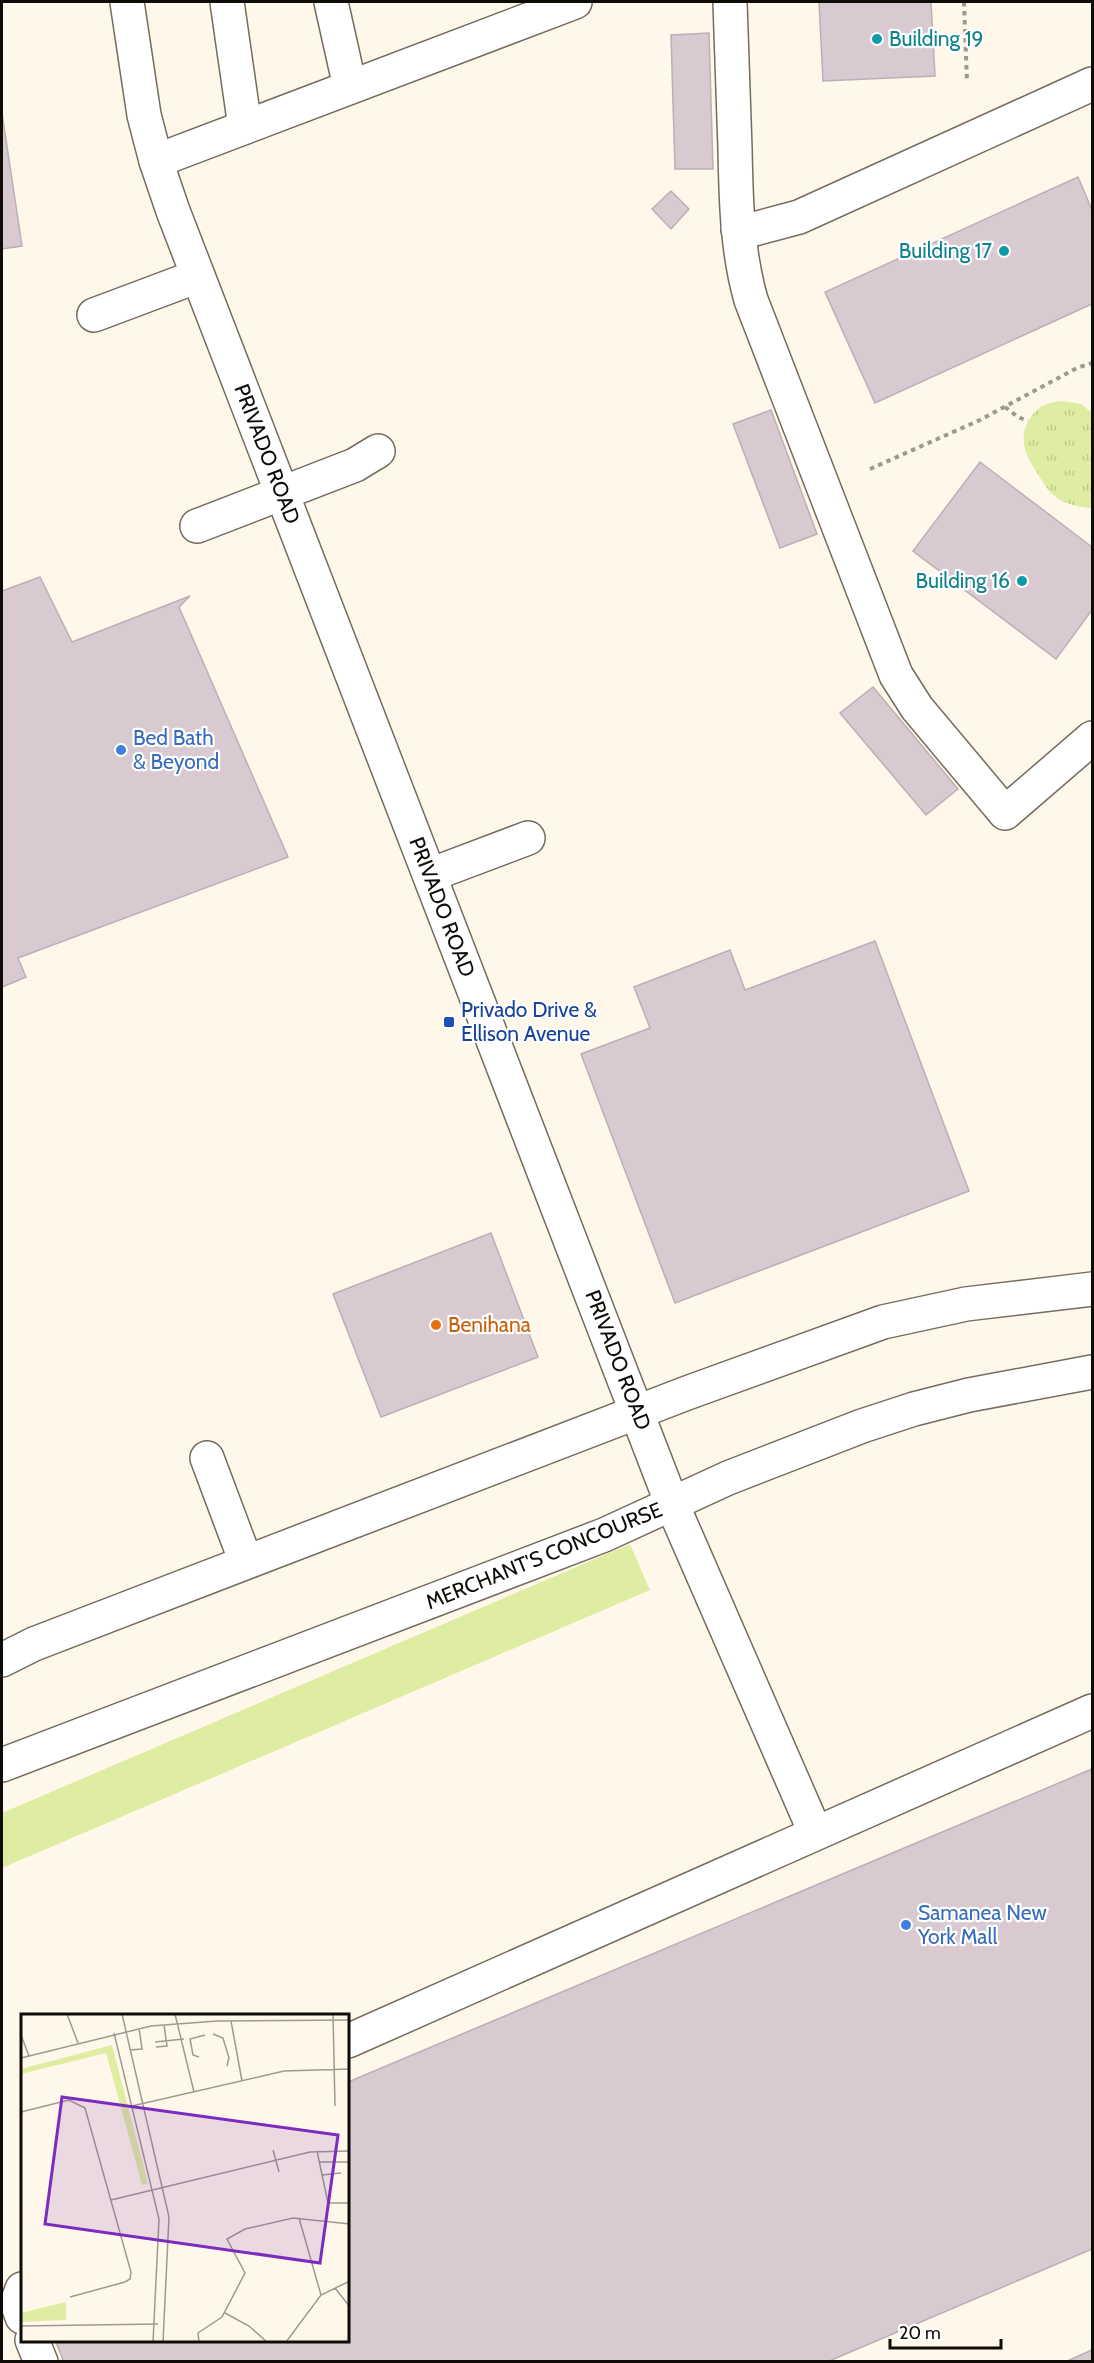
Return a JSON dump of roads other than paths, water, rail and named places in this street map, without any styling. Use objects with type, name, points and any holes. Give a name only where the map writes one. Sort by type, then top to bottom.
[{"type":"street","name":"PRIVADO ROAD","points":[[127,2],[144,115],[156,161],[198,276],[672,1503],[815,1832]]},
{"type":"street","points":[[227,2],[244,127]]},
{"type":"street","points":[[331,2],[350,87]]},
{"type":"street","points":[[156,161],[575,2]]},
{"type":"street","points":[[730,2],[738,229],[741,256],[751,300],[888,657],[906,692],[1005,813],[1092,738]]},
{"type":"street","points":[[738,229],[754,229],[799,217],[1092,84]]},
{"type":"street","points":[[94,315],[198,276]]},
{"type":"street","points":[[197,526],[355,465],[378,451]]},
{"type":"street","points":[[430,875],[528,838]]},
{"type":"street","points":[[2,1660],[34,1644],[246,1562],[638,1412],[883,1322],[966,1304],[1092,1289]]},
{"type":"street","name":"MERCHANT'S CONCOURSE","points":[[2,1765],[593,1539],[748,1470],[914,1409],[1027,1383],[1092,1372]]},
{"type":"street","points":[[207,1458],[246,1562]]},
{"type":"street","points":[[350,2040],[1092,1711]]},
{"type":"street","points":[[21,2292],[17,2303],[21,2314]]},
{"type":"street","points":[[33,2342],[41,2361]]},
{"type":"place","name":"Building 19","points":[[877,39]]},
{"type":"place","name":"Building 17","points":[[1004,251]]},
{"type":"place","name":"Building 16","points":[[1022,581]]},
{"type":"place","name":"Bed Bath & Beyond","points":[[121,750]]},
{"type":"place","name":"Privado Drive & Ellison Avenue","points":[[449,1022]]},
{"type":"place","name":"Benihana","points":[[436,1325]]},
{"type":"place","name":"Samanea New York Mall","points":[[906,1925]]}]
